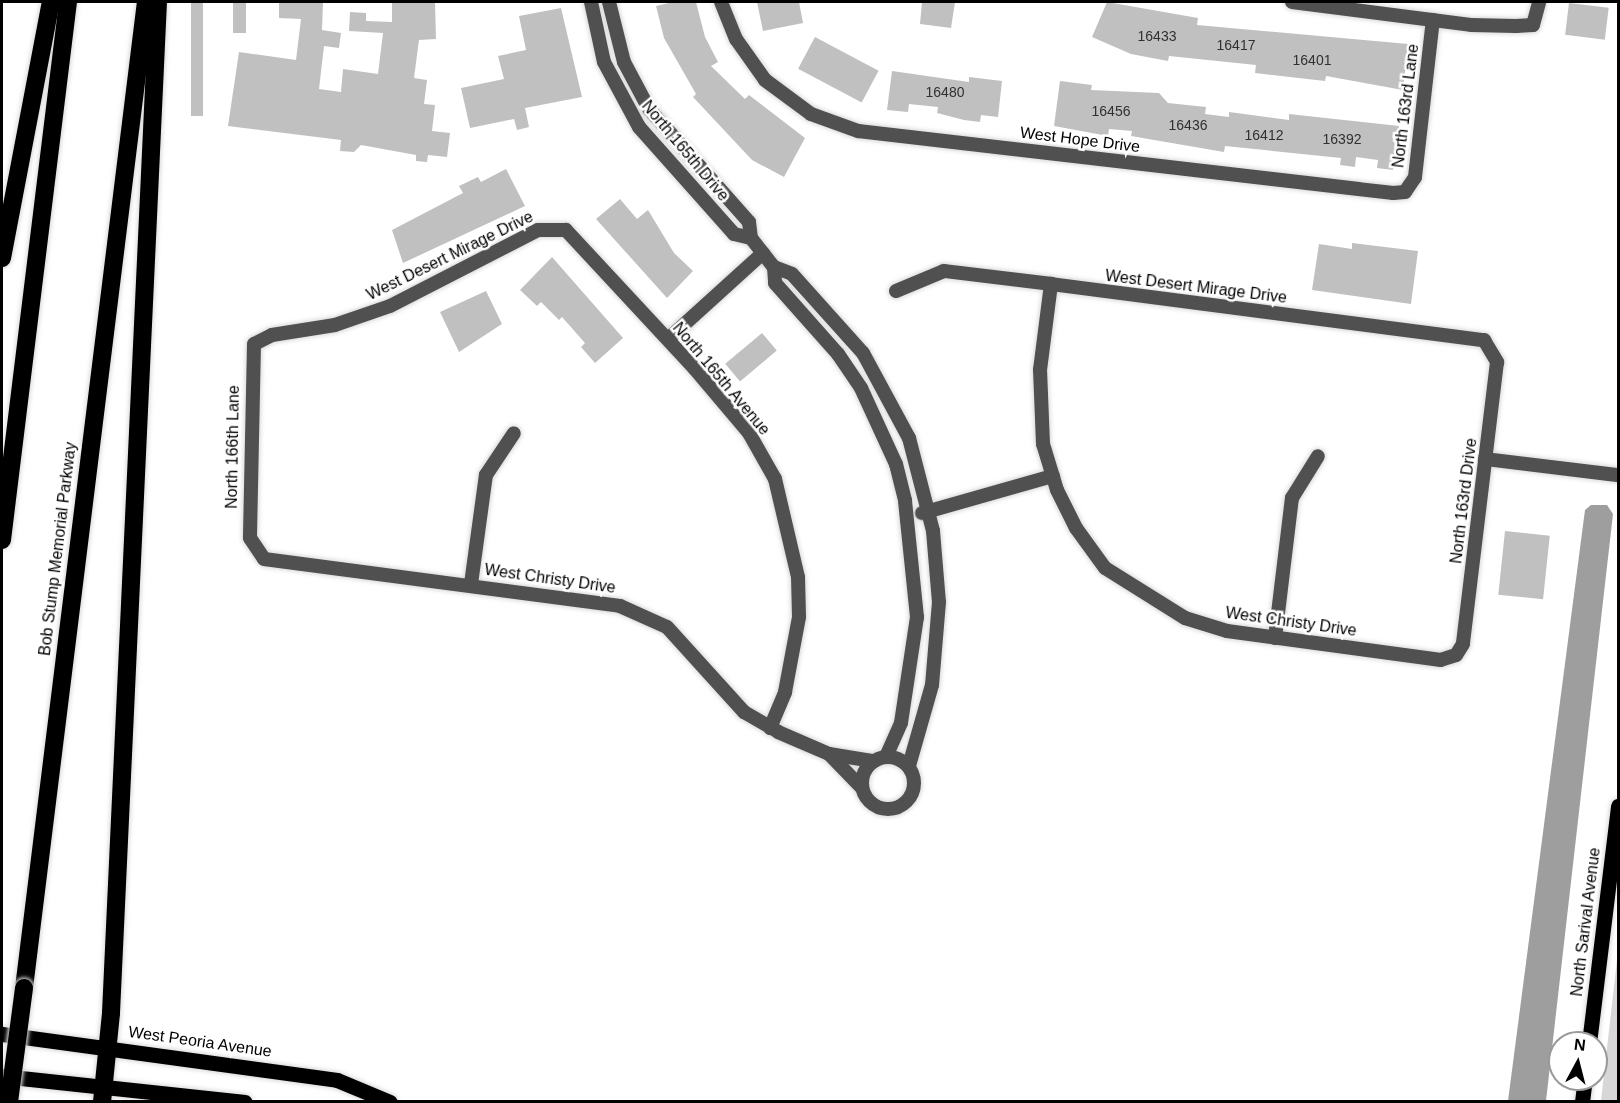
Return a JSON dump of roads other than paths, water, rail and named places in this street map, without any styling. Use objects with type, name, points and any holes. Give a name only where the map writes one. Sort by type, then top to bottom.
[{"type":"highway","points":[[2,258],[51,2]]},
{"type":"highway","points":[[2,540],[68,2]]},
{"type":"highway","name":"Bob Stump Memorial Parkway","points":[[9,1101],[146,2]]},
{"type":"highway","points":[[103,1095],[109,1047],[158,2]]},
{"type":"main road","name":"North Sarival Avenue","points":[[1590,1031],[1618,806]]},
{"type":"main road","name":"West Peoria Avenue","points":[[2,1034],[337,1080],[390,1101]]},
{"type":"main road","points":[[2,1076],[103,1095],[245,1101]]},
{"type":"street","name":"North 165th Drive","points":[[591,2],[604,62],[639,127],[734,234],[751,238]]},
{"type":"street","name":"North 165th Drive","points":[[609,2],[616,39],[634,86],[664,132],[749,222],[751,238],[774,267]]},
{"type":"street","name":"West Hope Drive","points":[[721,2],[736,39],[765,80],[811,114],[858,131],[1404,192]]},
{"type":"street","points":[[1292,2],[1330,4],[1433,20],[1533,25],[1539,2]]},
{"type":"street","name":"North 163rd Lane","points":[[1404,192],[1415,177],[1433,20]]},
{"type":"street","name":"North 165th Avenue","points":[[557,226],[566,230],[668,339],[748,433],[775,479],[788,523],[799,617],[785,692],[770,728]]},
{"type":"street","name":"West Desert Mirage Drive","points":[[254,344],[272,335],[335,326],[390,306],[538,230],[557,226]]},
{"type":"street","points":[[668,339],[763,253]]},
{"type":"street","points":[[829,754],[879,807],[896,808],[913,790],[909,766],[932,684],[936,649],[938,570],[929,512],[912,449],[886,390],[837,323],[792,274],[774,267],[776,283],[838,354],[861,388],[896,464],[908,518],[917,579],[915,651],[901,723],[879,759],[865,771],[862,788]]},
{"type":"street","name":"West Desert Mirage Drive","points":[[896,291],[944,271],[1484,340],[1493,348]]},
{"type":"street","name":"West Christy Drive","points":[[1051,285],[1039,408],[1053,476],[1076,528],[1105,568],[1142,595],[1185,618],[1227,632],[1441,660],[1456,655]]},
{"type":"street","name":"North 166th Lane","points":[[254,344],[248,501],[249,538],[255,550]]},
{"type":"street","name":"North 163rd Drive","points":[[1456,655],[1463,644],[1497,362],[1493,348]]},
{"type":"street","points":[[471,584],[486,475],[514,433]]},
{"type":"street","points":[[1275,638],[1292,498],[1318,456]]},
{"type":"street","points":[[1485,459],[1618,475]]},
{"type":"street","points":[[908,518],[1053,476]]},
{"type":"street","name":"West Christy Drive","points":[[255,550],[264,558],[587,599],[648,616],[667,627],[744,712],[770,728],[829,754]]},
{"type":"street","points":[[829,754],[879,759],[909,766]]}]
